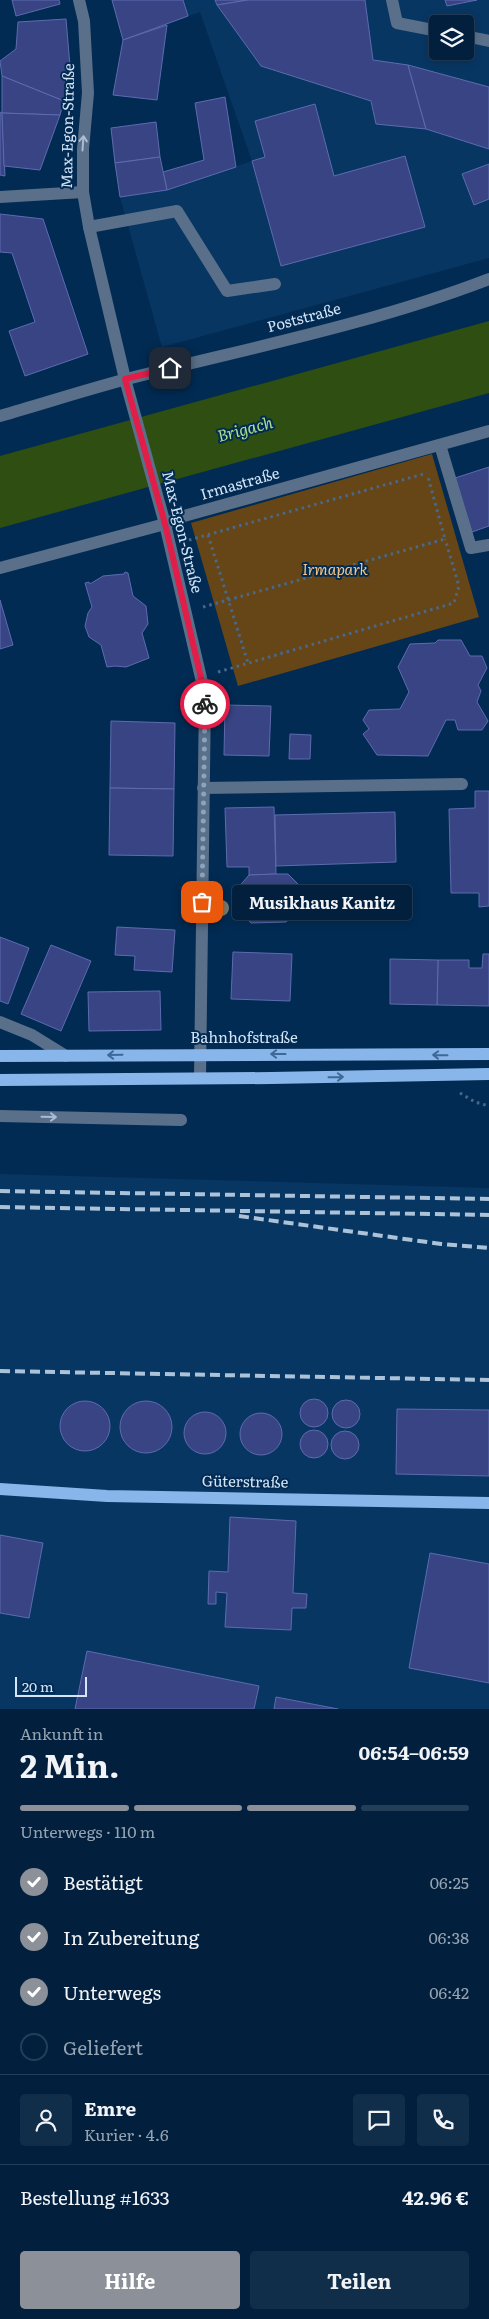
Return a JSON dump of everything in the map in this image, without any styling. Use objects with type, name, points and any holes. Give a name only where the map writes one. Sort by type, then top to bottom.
[{"type":"main road","name":"Bahnhofstraße","points":[[0,1056],[489,1054]]},
{"type":"main road","points":[[0,1080],[489,1074]]},
{"type":"main road","name":"Güterstraße","points":[[0,1489],[107,1496],[489,1503]]},
{"type":"street","name":"Max-Egon-Straße","points":[[79,0],[84,22],[88,93],[83,149],[83,192],[89,227],[125,379],[165,524],[205,695],[200,1078]]},
{"type":"street","points":[[392,0],[397,23],[429,29]]},
{"type":"street","points":[[474,38],[489,41]]},
{"type":"street","points":[[0,197],[83,192]]},
{"type":"street","points":[[89,227],[177,211],[227,291],[275,284]]},
{"type":"street","name":"Poststraße","points":[[0,416],[125,379],[305,336],[438,298],[489,279]]},
{"type":"street","name":"Irmastraße","points":[[0,568],[165,524],[200,511],[489,431]]},
{"type":"street","points":[[440,445],[470,548],[489,545]]},
{"type":"street","points":[[203,788],[462,784]]},
{"type":"street","points":[[0,1022],[32,1035],[66,1056]]},
{"type":"street","points":[[0,1116],[181,1120]]},
{"type":"path","points":[[217,672],[454,603],[459,586],[420,450]]},
{"type":"path","points":[[189,540],[427,473]]},
{"type":"path","points":[[208,534],[248,663]]},
{"type":"path","points":[[204,607],[445,539]]},
{"type":"shaded area","points":[[112,0],[489,0],[489,258],[162,347],[120,197],[167,190],[252,161],[200,12],[123,40]]},
{"type":"shaded area","points":[[0,1174],[489,1188],[489,1709],[0,1709]]},
{"type":"green space","name":"Irmapark","points":[[432,454],[479,617],[238,686],[191,523]]},
{"type":"water","name":"Brigach","points":[[489,321],[489,393],[0,528],[0,456]]},
{"type":"building","points":[[12,0],[59,0],[60,4],[16,16]]},
{"type":"building","points":[[112,0],[183,0],[188,16],[123,40]]},
{"type":"building","points":[[215,0],[248,0],[217,5]]},
{"type":"building","points":[[248,0],[365,0],[373,60],[408,65],[426,129],[376,124],[371,101],[261,66],[217,5]]},
{"type":"building","points":[[445,0],[477,0],[447,6]]},
{"type":"building","points":[[66,19],[70,66],[64,101],[2,76],[0,61],[16,49],[18,22]]},
{"type":"building","points":[[167,25],[157,100],[113,95],[123,40]]},
{"type":"building","points":[[408,65],[489,87],[489,149],[426,129]]},
{"type":"building","points":[[2,76],[64,101],[60,115],[2,113]]},
{"type":"building","points":[[225,97],[236,167],[167,190],[163,172],[204,160],[195,103]]},
{"type":"building","points":[[315,104],[334,176],[405,156],[425,227],[281,266],[252,161],[265,157],[255,121]]},
{"type":"building","points":[[0,112],[2,113],[5,176],[0,175]]},
{"type":"building","points":[[2,113],[60,115],[40,170],[4,166]]},
{"type":"building","points":[[156,122],[160,157],[115,163],[111,128]]},
{"type":"building","points":[[160,157],[167,190],[120,197],[115,163]]},
{"type":"building","points":[[489,164],[489,199],[474,205],[462,174]]},
{"type":"building","points":[[0,214],[43,219],[88,354],[25,376],[9,331],[35,322],[12,253],[0,252]]},
{"type":"building","points":[[489,467],[489,526],[472,532],[455,478]]},
{"type":"building","points":[[125,572],[128,573],[133,596],[146,606],[148,624],[142,633],[149,658],[126,667],[107,667],[101,645],[89,637],[85,626],[88,613],[92,607],[85,583],[89,582],[90,584],[103,576],[124,574]]},
{"type":"building","points":[[0,600],[13,645],[0,649]]},
{"type":"building","points":[[438,640],[461,640],[470,656],[482,656],[487,668],[478,685],[481,691],[477,702],[488,721],[482,730],[458,730],[455,720],[446,720],[428,756],[377,755],[363,734],[369,729],[363,720],[369,710],[400,709],[409,692],[398,667],[410,644],[435,643]]},
{"type":"building","points":[[225,705],[271,706],[269,756],[224,755]]},
{"type":"building","points":[[111,721],[175,723],[174,789],[110,788]]},
{"type":"building","points":[[290,734],[311,735],[310,759],[289,759]]},
{"type":"building","points":[[110,788],[174,789],[173,856],[109,855]]},
{"type":"building","points":[[475,791],[489,791],[489,906],[479,907],[479,893],[451,893],[449,809],[475,808]]},
{"type":"building","points":[[274,807],[276,874],[249,875],[249,867],[227,867],[225,808]]},
{"type":"building","points":[[395,812],[396,862],[276,866],[275,815]]},
{"type":"building","points":[[288,874],[302,888],[301,908],[286,922],[251,923],[237,908],[237,889],[249,875]]},
{"type":"building","points":[[117,927],[175,930],[172,972],[134,970],[135,956],[115,955]]},
{"type":"building","points":[[0,937],[29,948],[8,1004],[0,1001]]},
{"type":"building","points":[[51,945],[91,961],[61,1031],[21,1014]]},
{"type":"building","points":[[233,952],[292,954],[290,1001],[231,999]]},
{"type":"building","points":[[483,954],[489,954],[489,1006],[437,1005],[438,960],[469,960],[469,968],[482,968]]},
{"type":"building","points":[[390,959],[438,960],[437,1005],[390,1004]]},
{"type":"building","points":[[160,991],[161,1030],[89,1031],[88,992]]},
{"type":"building","points":[[314,1399],[324,1403],[328,1413],[324,1423],[314,1427],[304,1423],[300,1413],[304,1403]]},
{"type":"building","points":[[346,1400],[356,1404],[360,1414],[356,1424],[346,1428],[336,1424],[332,1414],[336,1404]]},
{"type":"building","points":[[80,1401],[90,1401],[103,1408],[110,1421],[110,1431],[103,1444],[90,1451],[80,1451],[71,1447],[64,1440],[60,1431],[60,1421],[64,1412],[71,1405]]},
{"type":"building","points":[[146,1401],[160,1405],[168,1413],[172,1427],[168,1441],[160,1449],[146,1453],[132,1449],[124,1441],[120,1427],[124,1413],[132,1405]]},
{"type":"building","points":[[397,1409],[489,1410],[489,1476],[396,1474]]},
{"type":"building","points":[[201,1412],[209,1412],[220,1418],[226,1433],[220,1448],[209,1454],[201,1454],[190,1448],[184,1437],[184,1429],[190,1418]]},
{"type":"building","points":[[261,1413],[276,1419],[282,1434],[276,1449],[261,1455],[246,1449],[240,1434],[246,1419]]},
{"type":"building","points":[[314,1430],[324,1434],[328,1444],[324,1454],[314,1458],[304,1454],[300,1444],[304,1434]]},
{"type":"building","points":[[345,1431],[355,1435],[359,1445],[355,1455],[345,1459],[335,1455],[331,1445],[335,1435]]},
{"type":"building","points":[[230,1517],[296,1521],[293,1593],[307,1594],[306,1608],[292,1608],[291,1630],[225,1627],[227,1593],[216,1592],[216,1604],[208,1604],[209,1571],[228,1572]]},
{"type":"building","points":[[0,1535],[43,1543],[29,1618],[0,1613]]},
{"type":"building","points":[[430,1553],[489,1564],[489,1683],[409,1668]]},
{"type":"building","points":[[87,1651],[259,1686],[254,1709],[75,1709]]},
{"type":"building","points":[[276,1697],[338,1709],[274,1709]]},
{"type":"railway","points":[[0,1191],[489,1199]]},
{"type":"railway","points":[[0,1207],[489,1215]]},
{"type":"railway","points":[[239,1216],[441,1244],[489,1248]]},
{"type":"railway","points":[[0,1371],[489,1380]]},
{"type":"way so far","points":[[202,902],[205,704]]},
{"type":"place","name":"Musikhaus Kanitz","points":[[202,902]]},
{"type":"route","points":[[170,368],[125,379],[165,524],[205,695],[205,704]]}]
